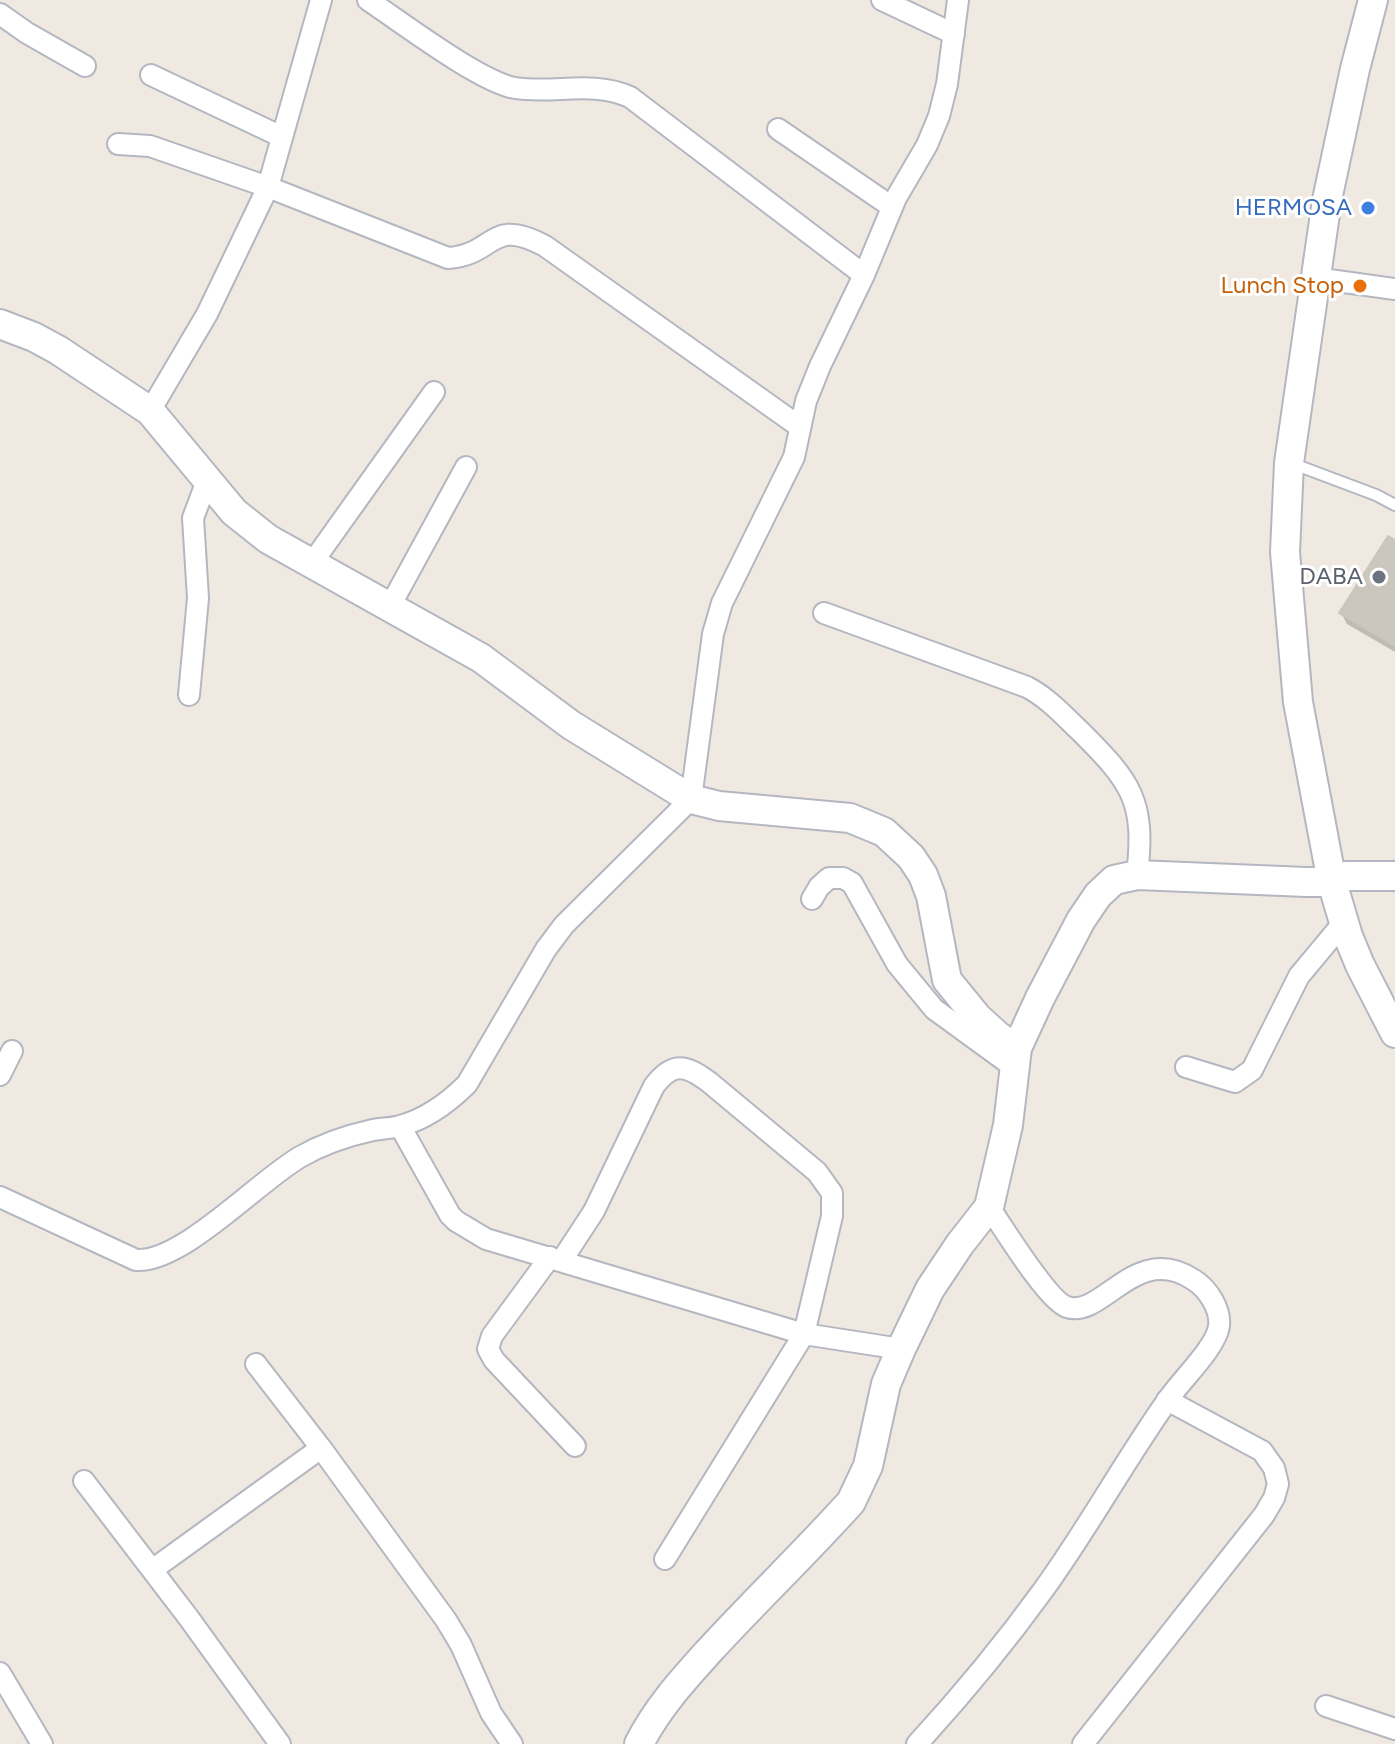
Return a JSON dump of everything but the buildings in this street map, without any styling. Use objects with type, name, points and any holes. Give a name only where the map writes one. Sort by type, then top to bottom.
[{"type":"street","points":[[150,411],[207,314],[268,187],[321,0]]},
{"type":"street","points":[[368,0],[504,85],[528,89],[602,88],[630,97],[864,275]]},
{"type":"street","points":[[882,0],[954,34]]},
{"type":"street","points":[[0,1197],[136,1260],[149,1261],[175,1249],[269,1177],[302,1156],[332,1142],[400,1126],[430,1114],[467,1084],[546,949],[564,925],[691,799],[713,634],[722,603],[794,457],[806,401],[820,366],[864,275],[892,207],[927,145],[939,116],[947,84],[958,0]]},
{"type":"street","points":[[1373,0],[1343,124],[1315,278],[1289,463],[1285,552],[1293,656],[1307,758],[1332,882],[1366,978],[1395,1033]]},
{"type":"street","points":[[0,14],[85,66]]},
{"type":"street","points":[[151,75],[282,137]]},
{"type":"street","points":[[778,129],[892,207]]},
{"type":"street","points":[[118,144],[150,146],[268,187],[448,258],[465,257],[503,234],[526,236],[545,246],[800,427]]},
{"type":"street","points":[[1315,278],[1395,289]]},
{"type":"street","points":[[0,324],[58,350],[150,411],[234,512],[250,526],[481,658],[571,725],[691,799],[719,806],[850,818],[884,832],[911,857],[923,875],[931,896],[947,995]]},
{"type":"street","points":[[312,563],[434,392]]},
{"type":"street","points":[[389,608],[466,467]]},
{"type":"street","points":[[189,695],[198,598],[193,518],[208,478]]},
{"type":"street","points":[[824,613],[1003,677],[1040,694],[1114,765],[1127,783],[1140,827],[1137,875]]},
{"type":"street","points":[[639,1744],[660,1707],[682,1680],[851,1502],[868,1466],[886,1384],[901,1349],[930,1289],[989,1207],[1008,1125],[1016,1058],[1040,998],[1081,920],[1098,895],[1114,880],[1137,875],[1332,882],[1346,876],[1395,876]]},
{"type":"street","points":[[812,899],[829,878],[843,878],[852,883],[897,964],[915,987],[947,995],[999,1037],[1016,1058]]},
{"type":"street","points":[[1186,1067],[1235,1082],[1244,1079],[1252,1070],[1299,976],[1344,922]]},
{"type":"street","points":[[0,1075],[12,1051]]},
{"type":"street","points":[[575,1446],[494,1360],[488,1349],[492,1336],[594,1211],[654,1086],[671,1070],[683,1067],[709,1082],[817,1172],[832,1193],[832,1216],[804,1334],[665,1559]]},
{"type":"street","points":[[400,1126],[456,1221],[486,1239],[804,1334],[901,1349]]},
{"type":"street","points":[[917,1744],[1045,1588],[1167,1400],[1214,1340],[1219,1328],[1214,1303],[1197,1281],[1173,1271],[1141,1272],[1127,1278],[1094,1302],[1076,1308],[1065,1307],[1034,1273],[989,1207]]},
{"type":"street","points":[[256,1364],[446,1620],[461,1645],[491,1713],[512,1744]]},
{"type":"street","points":[[1083,1744],[1264,1515],[1278,1484],[1274,1468],[1262,1451],[1167,1400]]},
{"type":"street","points":[[152,1570],[321,1448]]},
{"type":"street","points":[[84,1481],[280,1744]]},
{"type":"street","points":[[0,1673],[42,1744]]},
{"type":"street","points":[[1326,1706],[1395,1729]]},
{"type":"lane","points":[[1289,463],[1395,505]]},
{"type":"place","name":"HERMOSA","points":[[1368,208]]},
{"type":"place","name":"Lunch Stop","points":[[1360,286]]},
{"type":"place","name":"DABA","points":[[1379,577]]}]
